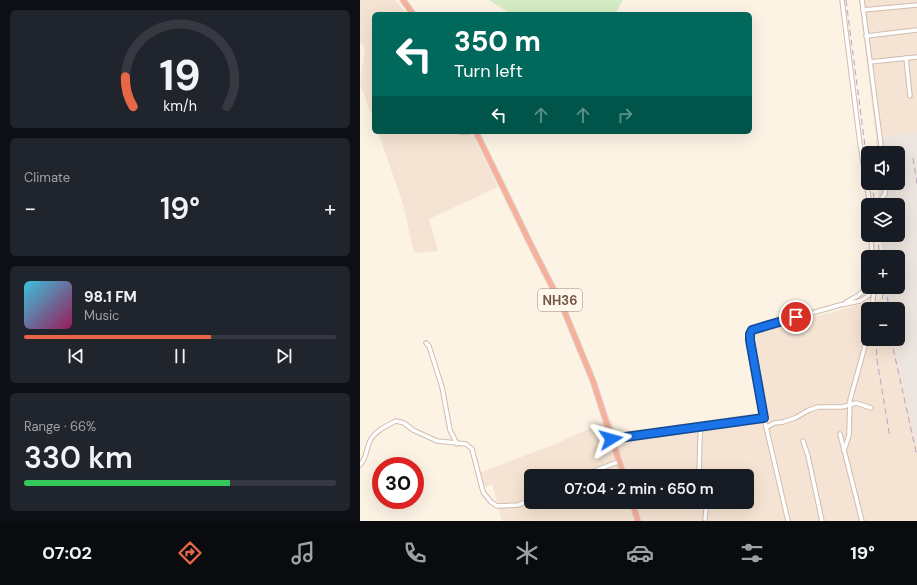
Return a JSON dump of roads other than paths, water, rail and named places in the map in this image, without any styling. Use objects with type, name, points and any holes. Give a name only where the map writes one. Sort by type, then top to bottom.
[{"type":"highway","points":[[403,0],[412,12]]},
{"type":"highway","name":"NH36","points":[[477,134],[563,308],[593,381],[621,469]]},
{"type":"highway","points":[[634,509],[638,521]]},
{"type":"street","points":[[842,0],[860,144],[869,198]]},
{"type":"street","points":[[862,0],[881,146]]},
{"type":"street","points":[[863,10],[917,5]]},
{"type":"street","points":[[866,36],[917,30]]},
{"type":"street","points":[[870,62],[917,57]]},
{"type":"street","points":[[906,58],[910,96]]},
{"type":"street","points":[[840,305],[861,293]]},
{"type":"street","points":[[788,521],[764,418],[750,334],[752,330],[840,305],[860,301],[869,294]]},
{"type":"street","points":[[426,343],[429,346],[442,388],[450,430],[457,444]]},
{"type":"street","points":[[844,451],[849,435],[849,405],[865,346]]},
{"type":"street","points":[[766,427],[774,423],[795,418],[809,410],[824,407],[842,407],[856,403],[871,408]]},
{"type":"street","points":[[611,439],[764,418]]},
{"type":"street","points":[[360,465],[364,461],[370,440],[381,428],[396,421],[404,423],[413,430],[437,441],[466,444],[472,449],[483,492],[491,502],[497,506],[518,505],[524,503]]},
{"type":"street","points":[[699,469],[701,426]]},
{"type":"street","points":[[840,434],[862,521]]},
{"type":"street","points":[[803,441],[808,456],[822,521]]},
{"type":"street","points":[[599,469],[618,462]]},
{"type":"street","points":[[705,519],[706,509]]},
{"type":"railway","points":[[846,0],[865,146]]},
{"type":"railway","points":[[913,158],[917,184]]},
{"type":"railway","points":[[873,190],[874,198]]},
{"type":"railway","points":[[878,242],[879,250]]},
{"type":"railway","points":[[882,302],[883,294]]},
{"type":"railway","points":[[887,294],[888,302]]},
{"type":"railway","points":[[876,346],[877,360],[890,438]]},
{"type":"railway","points":[[893,346],[917,456]]}]
